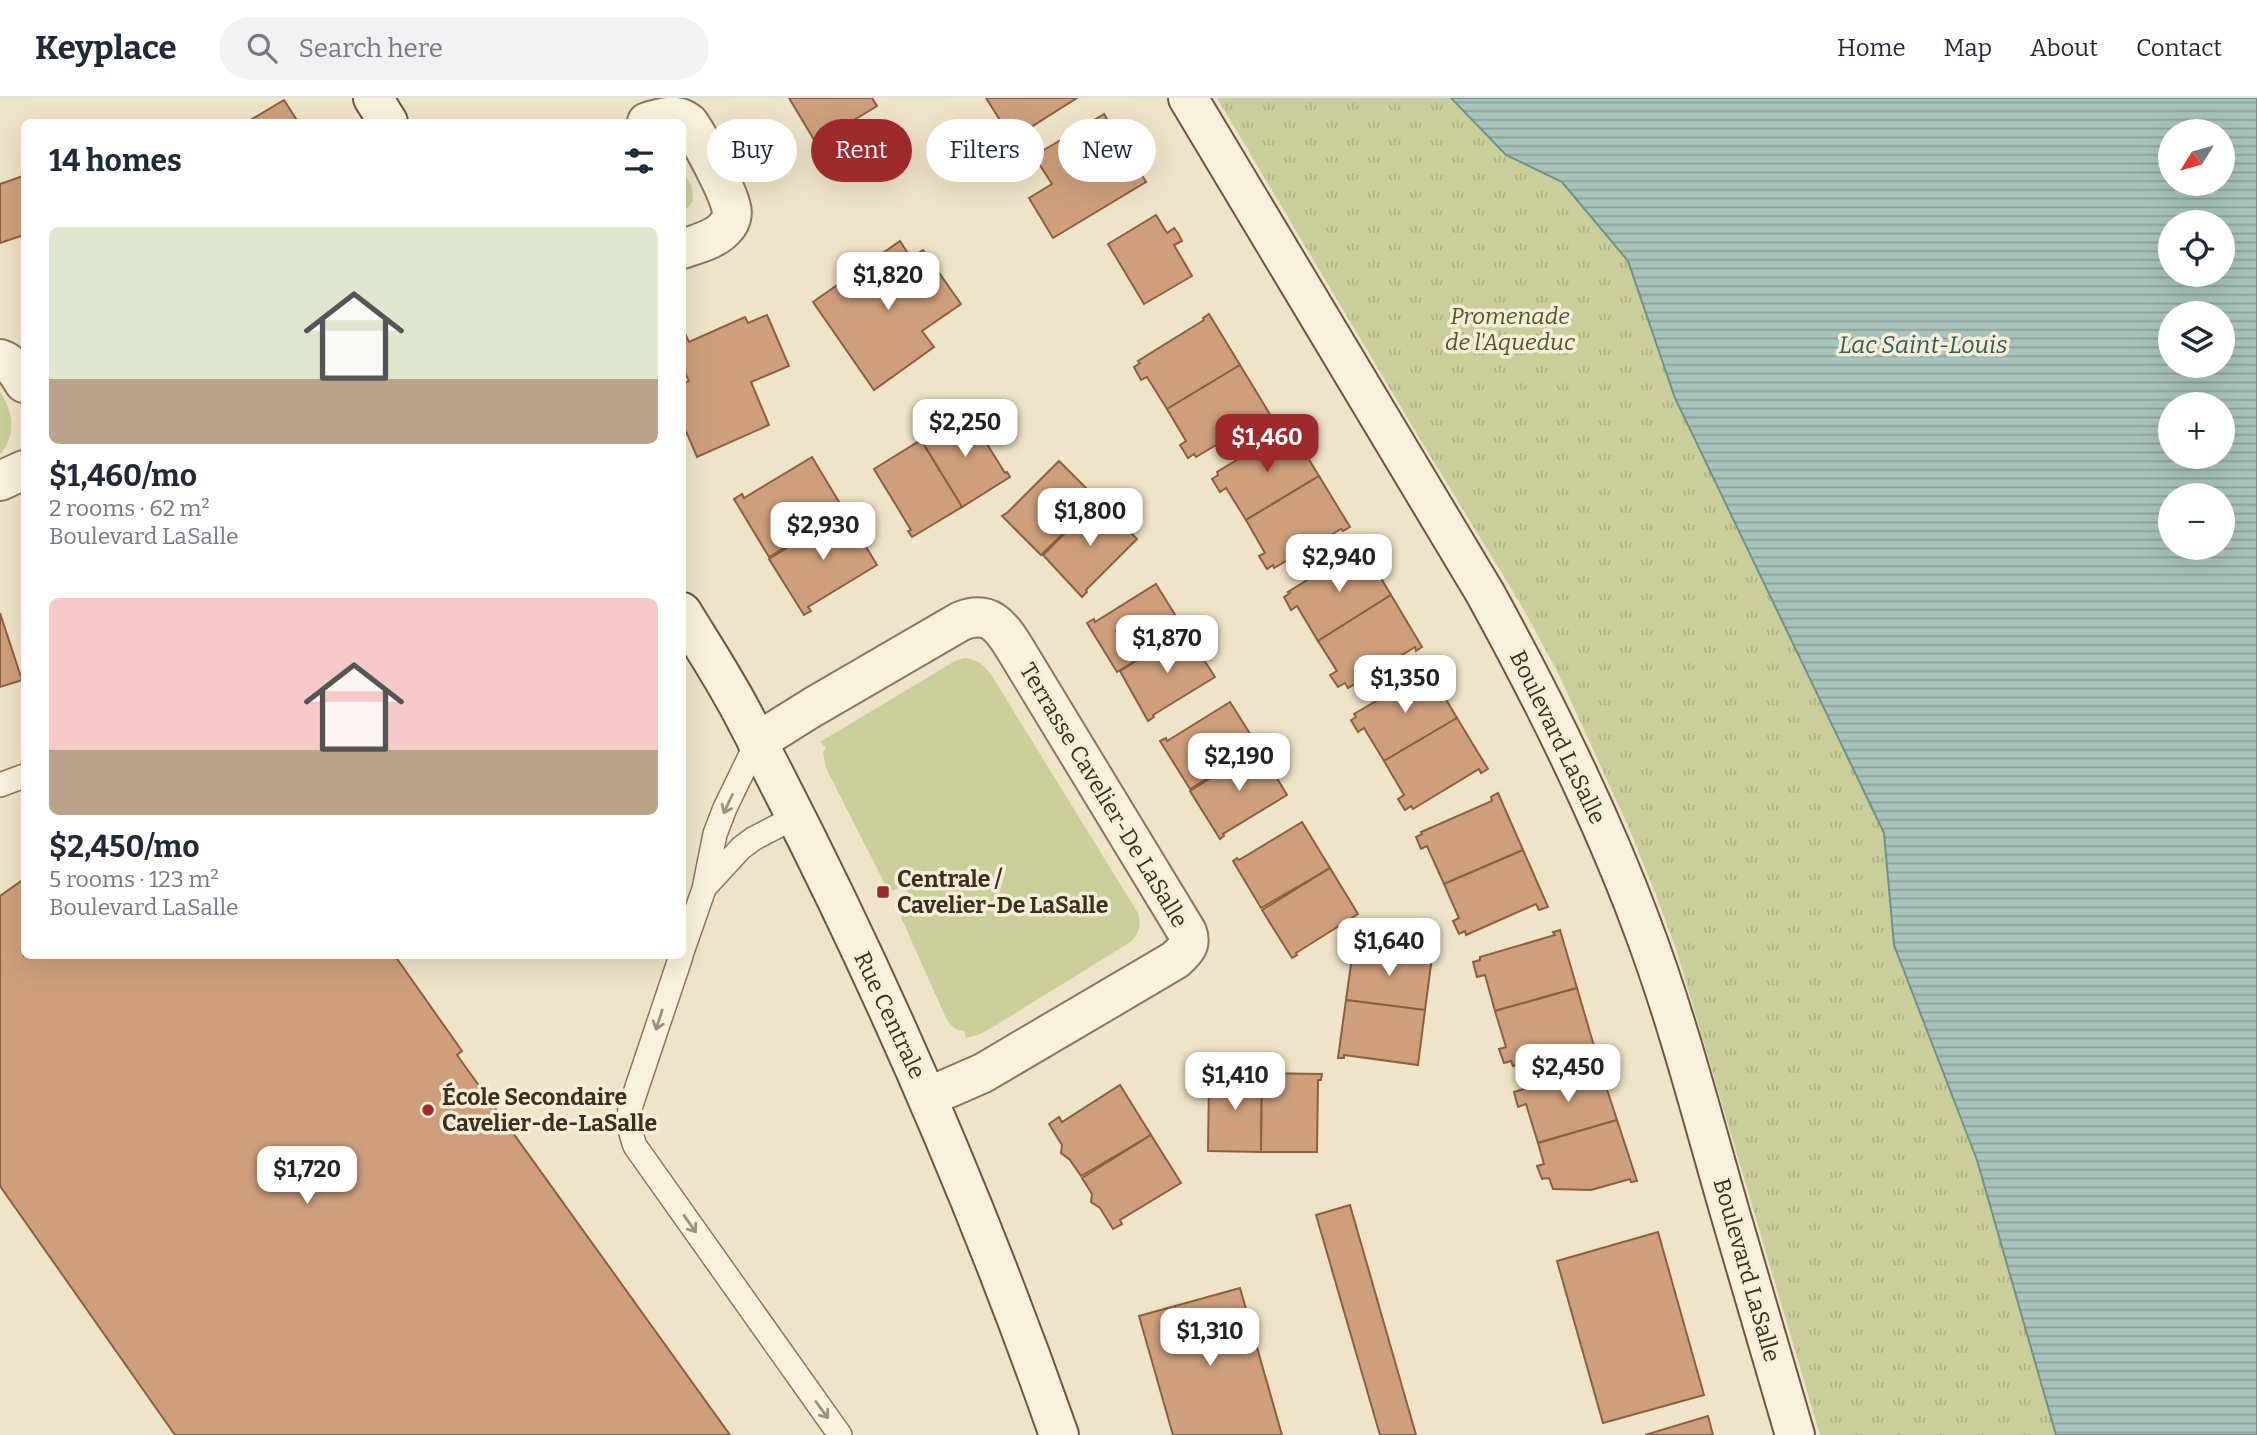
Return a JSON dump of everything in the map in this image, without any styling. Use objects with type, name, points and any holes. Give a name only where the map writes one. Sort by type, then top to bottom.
[{"type":"street","points":[[373,98],[386,119]]},
{"type":"street","name":"Boulevard LaSalle","points":[[1188,98],[1485,593],[1531,676],[1572,759],[1617,862],[1655,964],[1703,1117],[1795,1435]]},
{"type":"street","points":[[660,119],[673,116],[683,119]]},
{"type":"street","points":[[686,121],[726,193],[732,209],[725,229],[686,247]]},
{"type":"street","points":[[0,359],[6,360],[21,378]]},
{"type":"street","points":[[0,481],[21,471]]},
{"type":"street","name":"Terrasse Cavelier-De LaSalle","points":[[757,742],[961,621],[978,616],[986,618],[1009,639],[1187,932],[1190,939],[1188,946],[1175,960],[983,1073],[928,1097]]},
{"type":"street","name":"Rue Centrale","points":[[686,619],[742,712],[796,817],[928,1097],[1001,1277],[1059,1435]]},
{"type":"lane","points":[[686,941],[704,889],[715,834],[757,742]]},
{"type":"lane","points":[[0,785],[21,777]]},
{"type":"lane","points":[[704,889],[741,848],[796,817]]},
{"type":"lane","points":[[680,959],[630,1108],[630,1133],[635,1146],[840,1435]]},
{"type":"green space","name":"Promenade de l'Aqueduc","points":[[1217,98],[1451,98],[1506,155],[1562,182],[1628,261],[1675,398],[1884,833],[1894,946],[1977,1160],[2056,1435],[1820,1435],[1677,952],[1628,826],[1558,673],[1520,603]]},
{"type":"green space","points":[[686,176],[692,187],[693,201],[686,209]]},
{"type":"green space","points":[[0,392],[8,408],[11,432],[0,455]]},
{"type":"green space","points":[[964,658],[980,663],[992,676],[1138,913],[1140,924],[1132,941],[993,1027],[966,1038],[964,1031],[955,1028],[945,1016],[900,915],[914,907],[905,886],[889,892],[826,768],[823,752],[826,748],[820,742]]},
{"type":"water","name":"Lac Saint-Louis","points":[[1451,98],[2257,98],[2257,1435],[2056,1435],[1977,1160],[1894,945],[1884,833],[1675,398],[1628,261],[1562,182],[1506,155]]},
{"type":"building","points":[[789,98],[872,98],[877,106],[856,119],[811,119],[811,135]]},
{"type":"building","points":[[986,98],[1077,98],[1044,119],[999,119]]},
{"type":"building","points":[[284,100],[296,119],[252,119]]},
{"type":"building","points":[[1058,142],[1058,182],[1146,182],[1053,238],[1029,198],[1052,184],[1044,172],[1044,150]]},
{"type":"building","points":[[21,177],[21,236],[0,243],[0,184]]},
{"type":"building","points":[[1156,215],[1167,233],[1174,228],[1178,233],[1182,241],[1174,245],[1192,276],[1144,304],[1108,244]]},
{"type":"building","points":[[900,241],[911,258],[923,250],[961,304],[922,331],[934,347],[874,390],[813,302]]},
{"type":"building","points":[[1209,314],[1240,365],[1167,409],[1147,377],[1141,380],[1134,367],[1140,363],[1138,361],[1204,320]]},
{"type":"building","points":[[767,315],[789,366],[751,382],[769,425],[697,457],[686,431],[686,382],[689,381],[686,375],[686,336],[689,342],[745,317],[748,323]]},
{"type":"building","points":[[1240,365],[1271,416],[1264,420],[1263,417],[1196,457],[1194,454],[1188,458],[1180,445],[1186,441],[1167,409]]},
{"type":"building","points":[[967,412],[1010,477],[962,507],[921,440]]},
{"type":"building","points":[[1288,425],[1319,476],[1246,520],[1226,488],[1220,492],[1212,479],[1218,475],[1217,472],[1283,432],[1281,430]]},
{"type":"building","points":[[921,440],[962,507],[912,537],[908,531],[911,530],[874,469]]},
{"type":"building","points":[[812,457],[845,512],[769,557],[734,499],[742,494],[744,498]]},
{"type":"building","points":[[1059,461],[1098,500],[1041,555],[1002,516]]},
{"type":"building","points":[[1319,476],[1350,527],[1343,531],[1341,529],[1274,568],[1273,565],[1267,569],[1259,556],[1265,553],[1246,520]]},
{"type":"building","points":[[1098,500],[1137,539],[1082,597],[1043,555]]},
{"type":"building","points":[[845,512],[877,565],[808,607],[811,611],[804,615],[769,559]]},
{"type":"building","points":[[1360,544],[1391,595],[1318,641],[1297,606],[1291,610],[1284,597],[1356,550],[1354,548]]},
{"type":"building","points":[[1156,584],[1185,631],[1117,672],[1087,623],[1094,619],[1095,622]]},
{"type":"building","points":[[1391,595],[1422,647],[1416,651],[1415,647],[1348,688],[1345,683],[1338,687],[1330,675],[1337,671],[1318,641]]},
{"type":"building","points":[[0,613],[21,680],[0,687]]},
{"type":"building","points":[[1185,631],[1215,677],[1153,715],[1148,721],[1120,671]]},
{"type":"building","points":[[1426,666],[1457,718],[1384,761],[1364,728],[1358,732],[1351,720],[1356,717],[1354,714],[1422,674],[1419,670]]},
{"type":"building","points":[[1230,702],[1259,748],[1190,789],[1160,741],[1166,738],[1167,741]]},
{"type":"building","points":[[1457,718],[1488,769],[1481,773],[1479,769],[1413,809],[1411,806],[1405,810],[1398,799],[1404,795],[1384,761]]},
{"type":"building","points":[[1259,748],[1287,795],[1223,834],[1220,839],[1190,791]]},
{"type":"building","points":[[1498,793],[1523,850],[1444,884],[1427,846],[1421,849],[1416,837],[1422,834],[1421,832],[1492,801],[1491,797]]},
{"type":"building","points":[[1302,822],[1330,868],[1261,908],[1233,861]]},
{"type":"building","points":[[1523,850],[1548,907],[1539,910],[1536,904],[1466,935],[1465,931],[1459,934],[1453,921],[1459,918],[1444,884]]},
{"type":"building","points":[[1330,868],[1358,914],[1292,958],[1262,910]]},
{"type":"building","points":[[21,881],[21,959],[397,959],[462,1051],[457,1055],[730,1435],[175,1435],[0,1186],[0,896]]},
{"type":"building","points":[[1560,930],[1577,988],[1495,1011],[1485,975],[1477,977],[1473,962],[1480,960],[1480,957],[1555,935],[1553,932]]},
{"type":"building","points":[[1354,943],[1360,944],[1360,947],[1432,957],[1425,1010],[1346,1000]]},
{"type":"building","points":[[1577,988],[1594,1046],[1587,1048],[1585,1045],[1513,1066],[1511,1061],[1504,1063],[1499,1049],[1506,1047],[1495,1011]]},
{"type":"building","points":[[1346,1000],[1425,1010],[1418,1065],[1344,1055],[1344,1058],[1338,1058]]},
{"type":"building","points":[[1598,1062],[1617,1120],[1538,1143],[1526,1104],[1518,1107],[1514,1092],[1594,1068],[1593,1064]]},
{"type":"building","points":[[1207,1072],[1262,1073],[1261,1152],[1208,1151]]},
{"type":"building","points":[[1262,1073],[1322,1074],[1321,1080],[1318,1080],[1317,1152],[1261,1152]]},
{"type":"building","points":[[1120,1085],[1151,1135],[1081,1176],[1070,1160],[1061,1153],[1062,1145],[1049,1124],[1059,1117],[1062,1122]]},
{"type":"building","points":[[1617,1120],[1637,1181],[1631,1182],[1630,1179],[1591,1190],[1553,1189],[1549,1178],[1542,1179],[1537,1166],[1544,1164],[1538,1143]]},
{"type":"building","points":[[1151,1135],[1181,1183],[1120,1220],[1122,1224],[1113,1229],[1100,1208],[1091,1202],[1092,1194],[1082,1178]]},
{"type":"building","points":[[1350,1205],[1416,1435],[1380,1435],[1316,1215]]},
{"type":"building","points":[[1658,1232],[1704,1395],[1603,1423],[1557,1261]]},
{"type":"building","points":[[1240,1288],[1282,1435],[1173,1435],[1139,1316]]},
{"type":"building","points":[[1708,1416],[1713,1435],[1645,1435]]},
{"type":"place","name":"Centrale / Cavelier-De LaSalle","points":[[883,892]]},
{"type":"place","name":"École Secondaire Cavelier-de-LaSalle","points":[[428,1110]]}]
